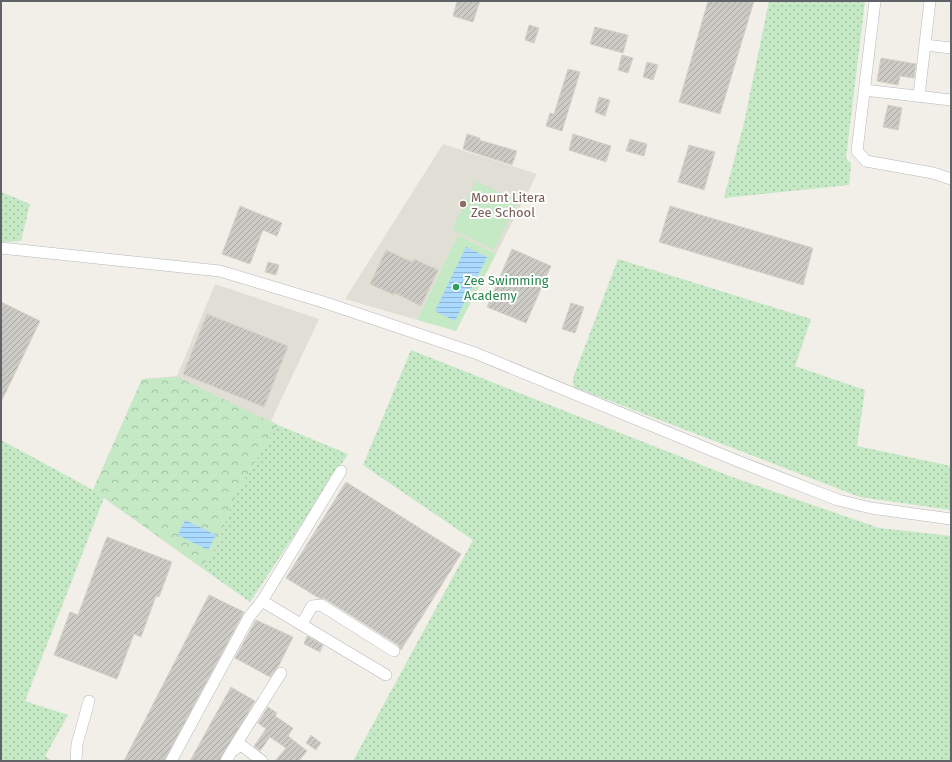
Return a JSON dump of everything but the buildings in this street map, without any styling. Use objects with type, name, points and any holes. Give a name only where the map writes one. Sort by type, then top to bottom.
[{"type":"street","points":[[875,1],[857,151],[866,161],[951,179]]},
{"type":"street","points":[[918,96],[930,1]]},
{"type":"street","points":[[925,45],[951,48]]},
{"type":"street","points":[[864,90],[951,100]]},
{"type":"street","points":[[1,248],[220,271],[320,301],[475,353],[733,459],[838,500],[870,508],[951,519]]},
{"type":"street","points":[[175,759],[249,617],[262,601],[341,471]]},
{"type":"street","points":[[262,601],[386,675]]},
{"type":"street","points":[[302,624],[312,606],[316,604],[321,605],[394,651]]},
{"type":"street","points":[[228,757],[281,673]]},
{"type":"street","points":[[76,761],[77,744],[89,701]]},
{"type":"street","points":[[228,757],[241,745],[262,761]]},
{"type":"shaded area","name":"Mount Litera Zee School","points":[[443,144],[537,174],[496,254],[458,235],[417,320],[345,299]]},
{"type":"shaded area","points":[[215,284],[319,319],[271,421],[278,425],[235,495],[202,568],[93,490],[142,379],[177,376]]},
{"type":"green space","points":[[769,1],[865,1],[846,158],[851,164],[849,185],[724,198],[744,123]]},
{"type":"green space","points":[[476,181],[518,201],[494,250],[452,229]]},
{"type":"green space","points":[[1,192],[30,204],[21,241],[1,242]]},
{"type":"green space","name":"Zee Swimming Academy","points":[[458,235],[496,254],[456,331],[417,320]]},
{"type":"green space","points":[[618,259],[811,319],[795,366],[865,390],[857,446],[951,466],[951,510],[860,497],[574,387],[573,378]]},
{"type":"green space","points":[[411,350],[732,477],[879,528],[951,536],[951,761],[353,761],[473,540],[363,465]]},
{"type":"green space","points":[[177,377],[278,425],[235,495],[218,543],[202,568],[93,490],[142,379]]},
{"type":"green space","points":[[278,425],[348,454],[250,602],[202,568],[218,543],[235,495]]},
{"type":"green space","points":[[1,440],[93,490],[104,498],[25,701],[68,715],[45,756],[52,761],[1,761]]},
{"type":"water","points":[[466,247],[487,257],[455,321],[435,311]]},
{"type":"water","points":[[185,520],[216,535],[208,550],[178,535]]},
{"type":"place","name":"Mount Litera Zee School","points":[[463,204]]},
{"type":"place","name":"Zee Swimming Academy","points":[[456,287]]}]
